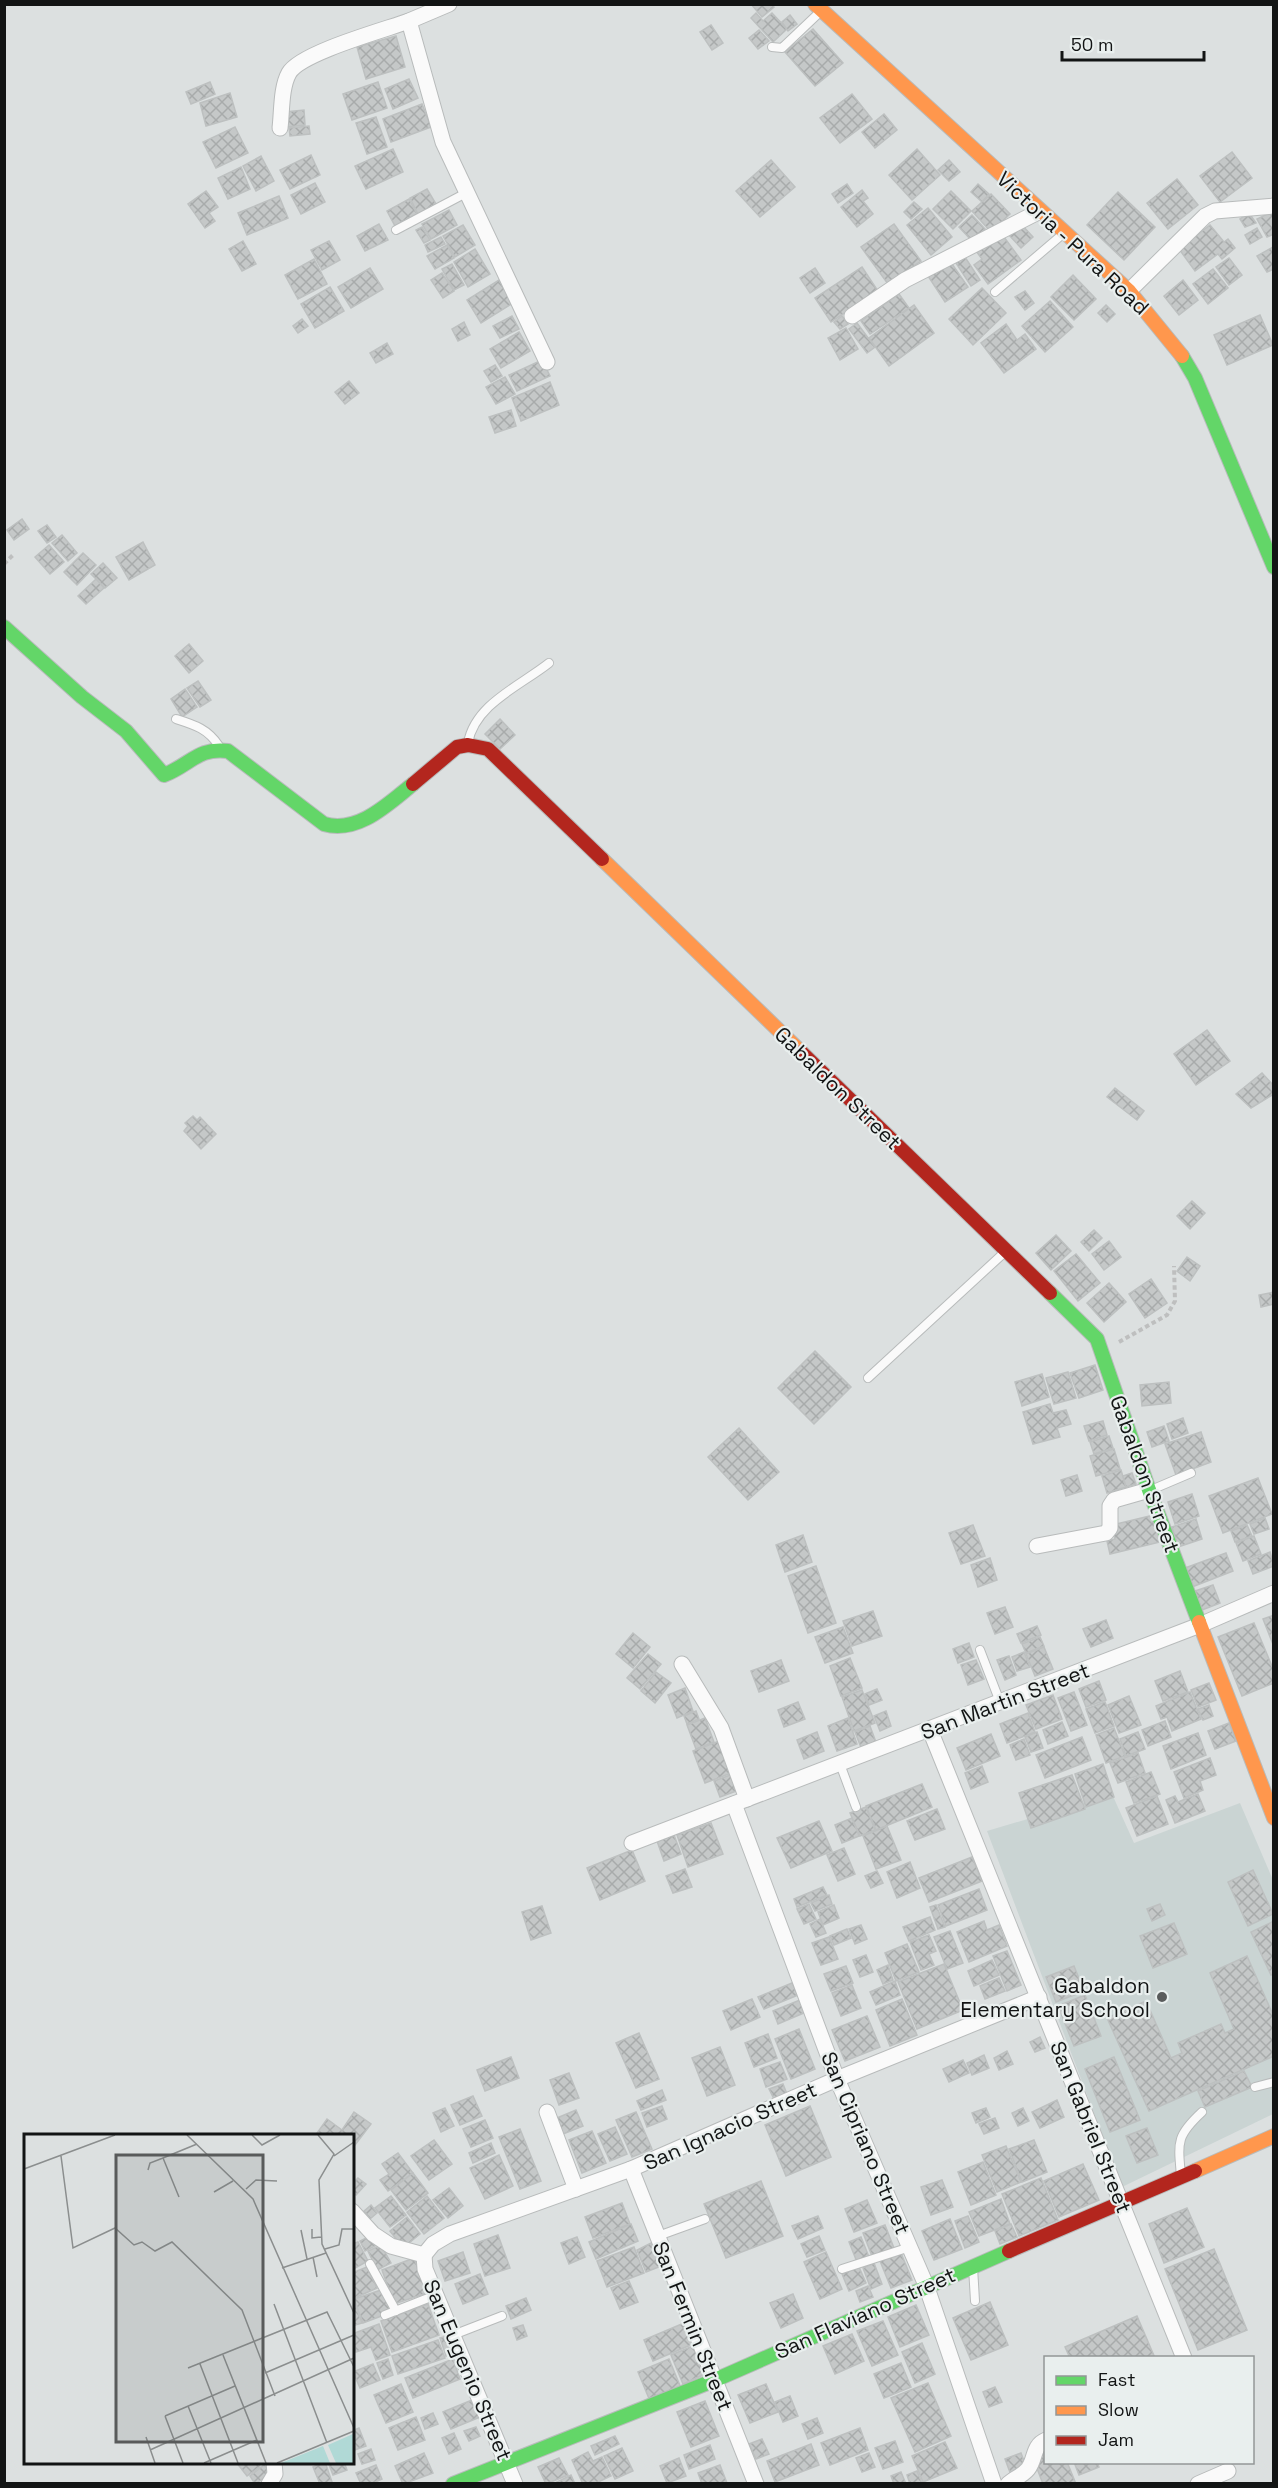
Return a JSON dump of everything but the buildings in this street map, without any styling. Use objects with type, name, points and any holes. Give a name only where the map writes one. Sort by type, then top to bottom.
[{"type":"street","points":[[280,128],[286,79],[298,63],[314,54],[409,21],[449,4]]},
{"type":"street","name":"Victoria - Pura Road","points":[[818,8],[1129,291],[1174,344],[1196,378],[1274,567]]},
{"type":"street","points":[[409,21],[443,142],[547,362]]},
{"type":"street","points":[[1129,291],[1205,216],[1215,211],[1274,206]]},
{"type":"street","points":[[852,316],[905,280],[1040,211]]},
{"type":"street","points":[[4,627],[57,676],[126,731],[164,775],[171,773],[201,751],[213,748],[228,751],[324,824],[339,828],[348,827],[367,817],[457,747],[468,745]]},
{"type":"street","name":"Gabaldon Street","points":[[468,745],[488,749],[1097,1339],[1149,1490],[1274,1818]]},
{"type":"street","points":[[1037,1546],[1106,1533],[1110,1528],[1110,1506],[1114,1500],[1149,1490]]},
{"type":"street","name":"San Martin Street","points":[[632,1844],[1200,1625],[1274,1593]]},
{"type":"street","name":"San Cipriano Street","points":[[682,1664],[721,1728],[741,1801],[837,2079],[926,2285],[994,2484]]},
{"type":"street","name":"San Gabriel Street","points":[[930,1730],[1183,2356]]},
{"type":"street","name":"San Ignacio Street","points":[[424,2255],[433,2244],[450,2234],[631,2169],[837,2079],[1039,1997]]},
{"type":"street","points":[[547,2112],[576,2189]]},
{"type":"street","name":"San Flaviano Street","points":[[453,2484],[715,2379],[926,2285],[1122,2204],[1274,2136]]},
{"type":"street","name":"San Fermin Street","points":[[631,2169],[756,2484]]},
{"type":"street","points":[[354,2213],[373,2234],[391,2246],[424,2255]]},
{"type":"street","name":"San Eugenio Street","points":[[424,2255],[425,2269],[515,2484]]},
{"type":"street","points":[[1008,2484],[1029,2468],[1034,2452],[1040,2442],[1044,2441]]},
{"type":"street","points":[[269,2484],[275,2474],[274,2464]]},
{"type":"street","points":[[1198,2484],[1228,2472]]},
{"type":"lane","points":[[772,47],[782,48],[818,8]]},
{"type":"lane","points":[[396,230],[466,193]]},
{"type":"lane","points":[[995,292],[1064,233]]},
{"type":"lane","points":[[468,745],[470,732],[484,710],[549,663]]},
{"type":"lane","points":[[176,719],[203,728],[212,734],[222,750]]},
{"type":"lane","points":[[868,1378],[1007,1251]]},
{"type":"lane","points":[[1149,1490],[1191,1473]]},
{"type":"lane","points":[[980,1650],[1000,1702]]},
{"type":"lane","points":[[840,1764],[856,1807]]},
{"type":"lane","points":[[1255,2087],[1274,2082]]},
{"type":"lane","points":[[1182,2177],[1178,2147],[1185,2128],[1203,2112]]},
{"type":"lane","points":[[658,2236],[705,2219]]},
{"type":"lane","points":[[842,2269],[910,2247]]},
{"type":"lane","points":[[370,2264],[396,2311]]},
{"type":"lane","points":[[972,2266],[975,2301]]},
{"type":"lane","points":[[385,2315],[436,2295]]},
{"type":"lane","points":[[453,2335],[502,2316]]},
{"type":"path","points":[[4,564],[13,555]]},
{"type":"path","points":[[1102,1351],[1167,1315],[1175,1301],[1174,1266]]},
{"type":"shaded area","name":"Gabaldon Elementary School","points":[[1112,1794],[1134,1843],[1240,1803],[1273,1880],[1273,2114],[1122,2187],[987,1831]]},
{"type":"traffic: fast","points":[[1182,356],[1195,378],[1274,567]]},
{"type":"traffic: fast","points":[[4,627],[82,697],[126,731],[164,775],[201,754],[218,750],[228,751],[324,824],[337,826],[349,825],[372,815],[413,784]]},
{"type":"traffic: fast","points":[[1050,1293],[1097,1339],[1149,1490],[1199,1622]]},
{"type":"traffic: fast","points":[[453,2484],[715,2380],[1009,2251]]},
{"type":"traffic: slow","points":[[815,4],[1129,291],[1182,356]]},
{"type":"traffic: slow","points":[[602,859],[801,1052]]},
{"type":"traffic: slow","points":[[1199,1622],[1274,1818]]},
{"type":"traffic: slow","points":[[1195,2171],[1274,2136]]},
{"type":"traffic: jam","points":[[413,784],[457,747],[468,745],[488,749],[602,859]]},
{"type":"traffic: jam","points":[[801,1052],[1050,1293]]},
{"type":"traffic: jam","points":[[1009,2251],[1195,2171]]},
{"type":"place","name":"Gabaldon Elementary School","points":[[1162,1997]]}]
